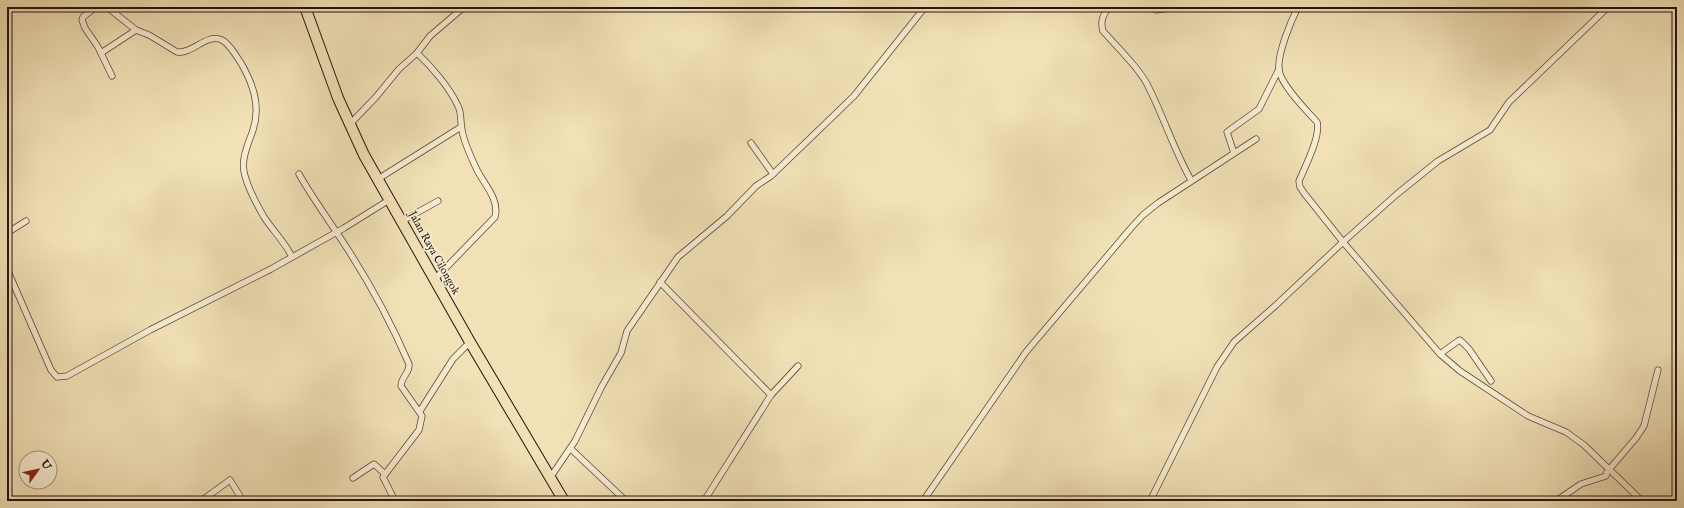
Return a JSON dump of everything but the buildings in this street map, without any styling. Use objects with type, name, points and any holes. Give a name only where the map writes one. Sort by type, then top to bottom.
[{"type":"highway","name":"Jalan Raya Cilongok","points":[[305,7],[338,98],[389,200],[470,342],[564,501]]},
{"type":"street","points":[[96,7],[83,17],[82,20],[112,76]]},
{"type":"street","points":[[107,7],[136,30],[149,35],[172,50],[181,53],[195,48],[207,40],[216,38],[228,45],[247,74],[257,100],[254,128],[245,153],[243,166],[245,175],[265,218],[292,257]]},
{"type":"street","points":[[350,124],[376,97],[399,69],[417,53],[430,36],[464,7]]},
{"type":"street","points":[[550,478],[571,449],[602,386],[621,353],[627,331],[678,256],[727,216],[756,186],[773,174],[854,96],[925,7]]},
{"type":"street","points":[[1109,7],[1102,17],[1103,31],[1149,87],[1172,141],[1191,180]]},
{"type":"street","points":[[1152,7],[1156,10],[1178,7]]},
{"type":"street","points":[[1234,153],[1227,132],[1259,109],[1279,69],[1288,29],[1298,7]]},
{"type":"street","points":[[1150,501],[1216,367],[1234,342],[1343,242],[1438,161],[1490,130],[1509,102],[1608,7]]},
{"type":"street","points":[[101,53],[136,30]]},
{"type":"street","points":[[417,53],[433,70],[458,106],[462,117],[461,127],[470,153],[493,198],[496,211],[495,217],[435,279]]},
{"type":"street","points":[[1279,69],[1281,77],[1296,99],[1317,122],[1318,127],[1299,181],[1300,187],[1343,242],[1440,354],[1460,371],[1528,416],[1566,432],[1584,445],[1642,501]]},
{"type":"street","points":[[378,179],[461,127]]},
{"type":"street","points":[[923,501],[1026,352],[1143,215],[1191,180],[1256,139]]},
{"type":"street","points":[[750,143],[773,174]]},
{"type":"street","points":[[298,174],[312,197],[337,232],[391,323],[410,367],[401,382],[401,386],[420,411],[422,416],[419,430],[385,474],[383,480],[395,501]]},
{"type":"street","points":[[7,269],[51,370],[57,377],[67,376],[150,330],[292,257],[337,232],[389,200]]},
{"type":"street","points":[[402,221],[438,201]]},
{"type":"street","points":[[7,233],[26,221]]},
{"type":"street","points":[[660,282],[771,395]]},
{"type":"street","points":[[1440,354],[1460,340],[1492,381]]},
{"type":"street","points":[[420,411],[453,359],[470,342]]},
{"type":"street","points":[[704,501],[771,395],[798,366]]},
{"type":"street","points":[[1556,501],[1584,482],[1591,482],[1600,477],[1605,477],[1636,438],[1644,426],[1658,370]]},
{"type":"street","points":[[571,449],[626,501]]},
{"type":"street","points":[[353,478],[374,464],[385,474]]},
{"type":"street","points":[[201,501],[230,480],[243,501]]}]
